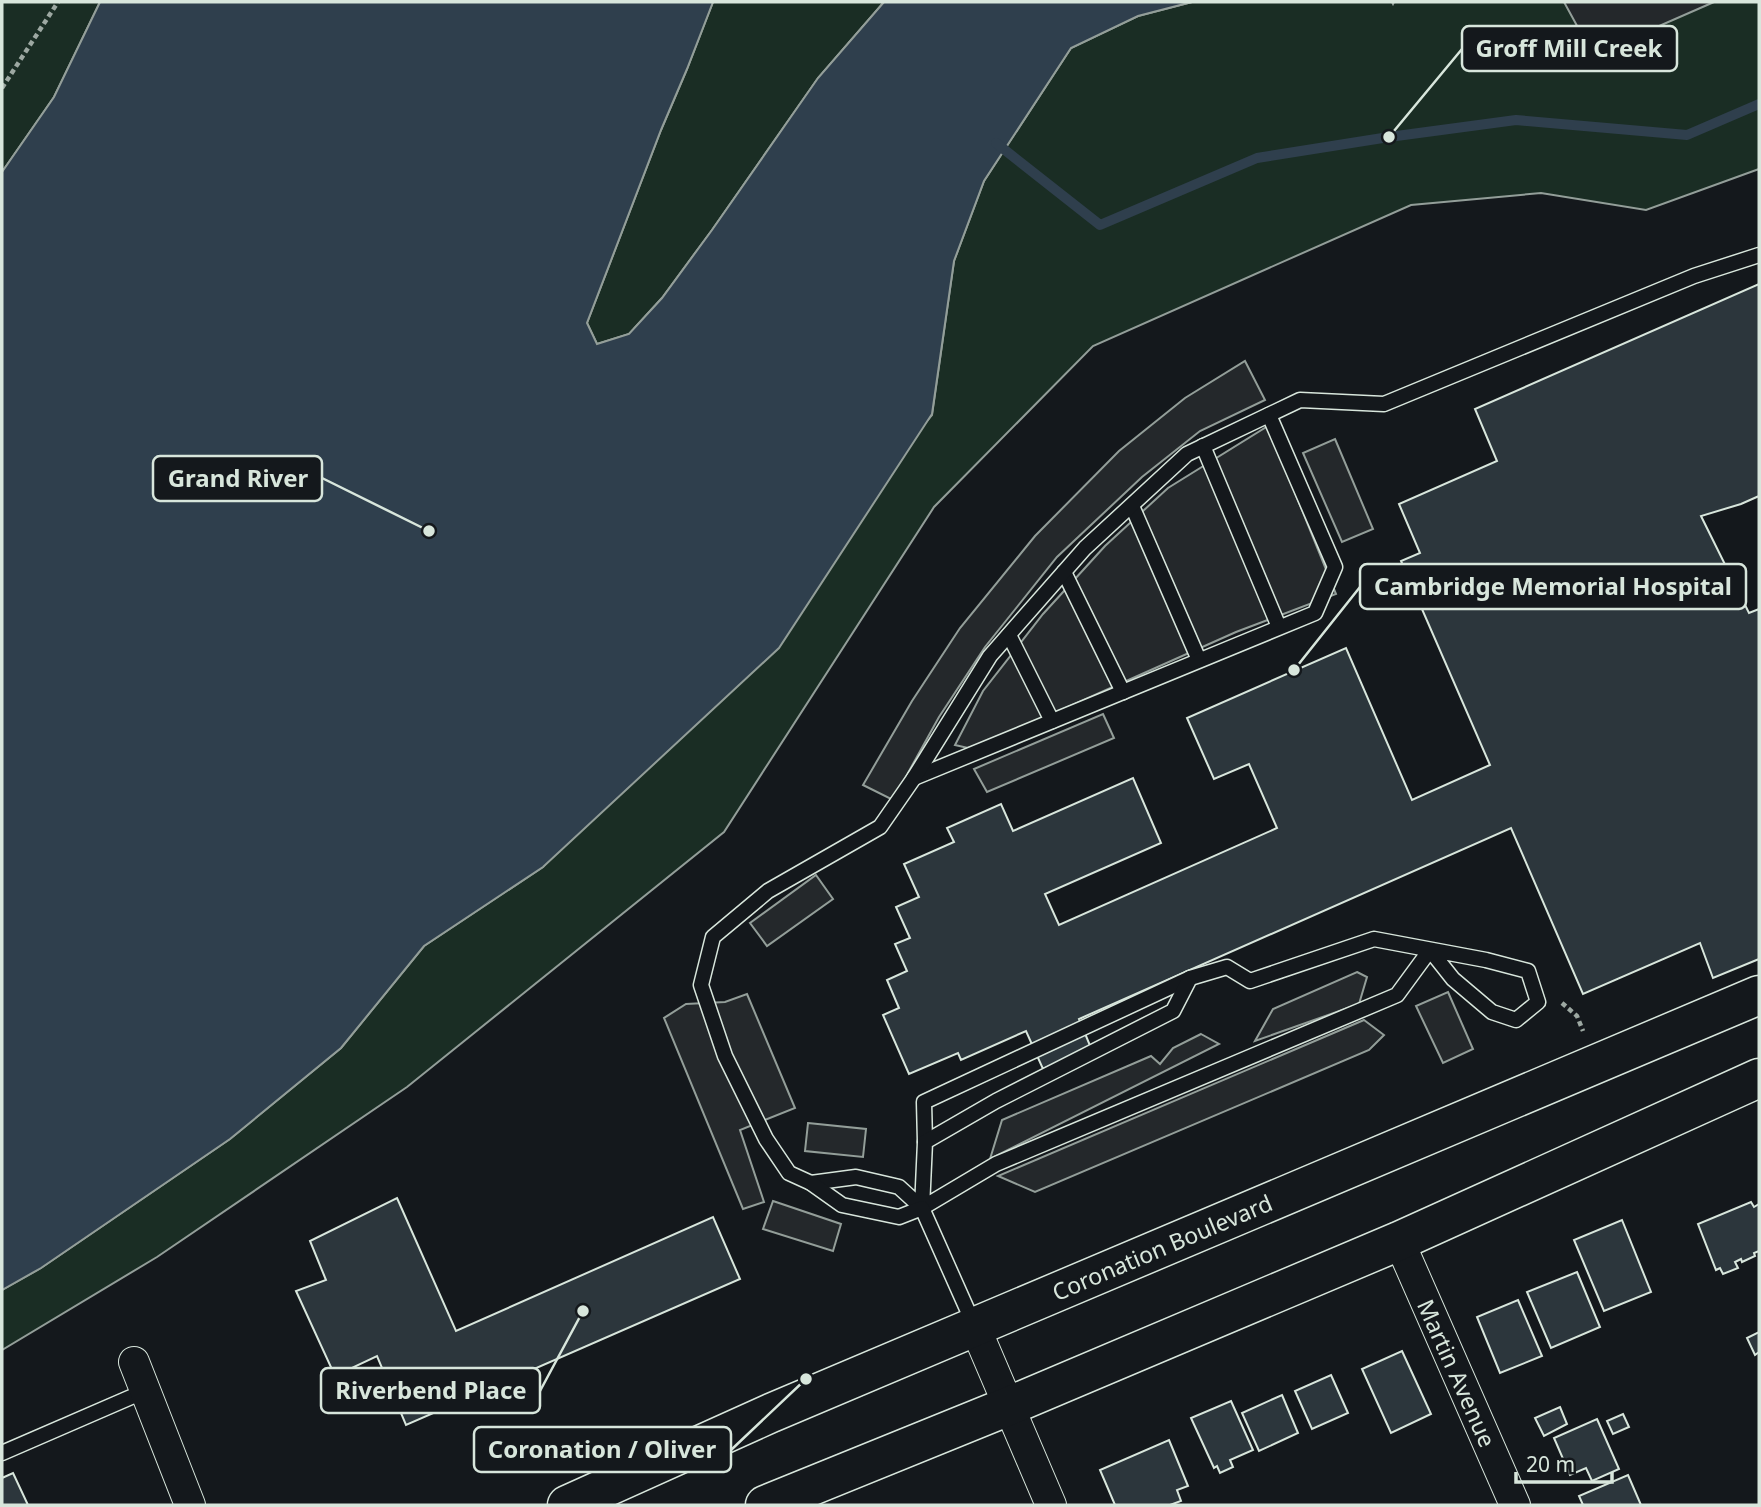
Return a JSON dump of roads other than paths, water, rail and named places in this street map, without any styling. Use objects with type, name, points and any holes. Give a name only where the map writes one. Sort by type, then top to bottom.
[{"type":"main road","name":"Coronation Boulevard","points":[[567,1505],[771,1413],[1759,995]]},
{"type":"main road","points":[[765,1505],[1009,1406],[1399,1241],[1759,1078]]},
{"type":"street","name":"Martin Avenue","points":[[1399,1241],[1515,1505]]},
{"type":"street","points":[[975,1326],[1051,1505]]},
{"type":"street","points":[[134,1362],[190,1505]]},
{"type":"lane","points":[[1430,950],[1397,995],[996,1164],[922,1208],[899,1217],[842,1205],[811,1182],[789,1173],[766,1139],[725,1056],[701,985],[713,937],[768,891],[880,827],[990,656],[1085,548],[1187,454],[1300,400],[1384,404],[1694,276],[1759,255]]},
{"type":"lane","points":[[914,778],[1315,613],[1335,567],[1269,415]]},
{"type":"lane","points":[[1203,446],[1279,627]]},
{"type":"lane","points":[[1132,506],[1199,660]]},
{"type":"lane","points":[[1065,572],[1123,692]]},
{"type":"lane","points":[[1009,635],[1052,721]]},
{"type":"lane","points":[[922,1208],[924,1102],[1190,978],[1227,967],[1250,981],[1374,939],[1486,960],[1528,971],[1538,1002],[1516,1020],[1492,1012],[1453,979],[1430,950]]},
{"type":"lane","points":[[925,1142],[996,1101],[1173,1011],[1190,978]]},
{"type":"lane","points":[[811,1182],[856,1177],[899,1187],[922,1208],[975,1326]]},
{"type":"lane","points":[[2,1453],[145,1391]]},
{"type":"water","points":[[100,2],[713,2],[587,323],[597,344],[629,334],[662,298],[818,78],[884,2],[1192,2],[1138,16],[1071,48],[984,181],[954,261],[932,414],[779,648],[543,867],[424,946],[341,1048],[230,1139],[41,1268],[2,1290],[2,172],[54,97]]},
{"type":"waterway","points":[[996,143],[1100,225],[1257,158],[1516,120],[1687,135],[1759,104]]},
{"type":"place","name":"Groff Mill Creek","points":[[1389,137]]},
{"type":"place","name":"Grand River","points":[[429,531]]},
{"type":"place","name":"Cambridge Memorial Hospital","points":[[1294,670]]},
{"type":"place","name":"Riverbend Place","points":[[583,1311]]},
{"type":"place","name":"Coronation / Oliver","points":[[806,1379]]}]
